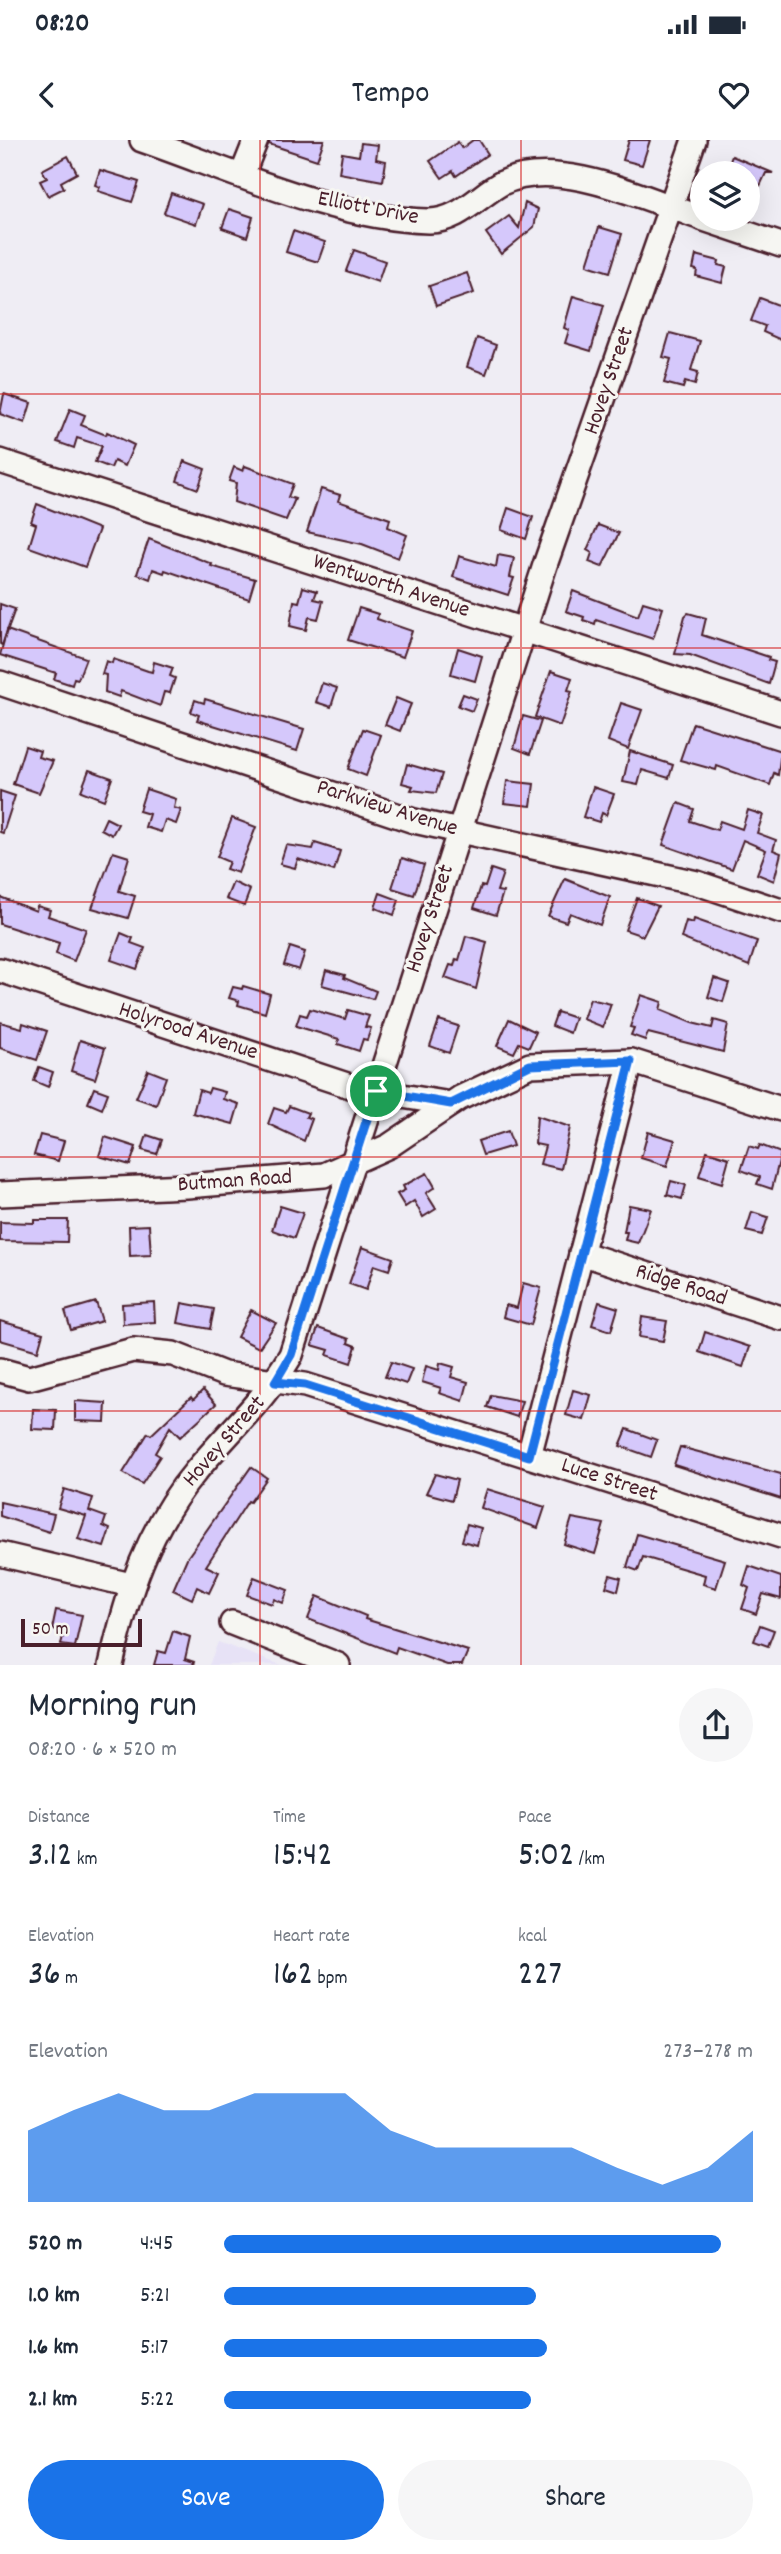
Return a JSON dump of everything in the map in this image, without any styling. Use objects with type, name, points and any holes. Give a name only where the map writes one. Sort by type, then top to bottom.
[{"type":"street","name":"Elliott Drive","points":[[142,140],[332,206],[431,222],[473,206],[503,183],[539,176],[573,174],[690,214]]},
{"type":"street","points":[[242,175],[256,140]]},
{"type":"street","name":"Hovey Street","points":[[111,1665],[131,1585],[141,1558],[195,1472],[275,1382],[291,1355],[524,630],[694,140]]},
{"type":"street","name":"Elliott Drive","points":[[742,231],[781,244]]},
{"type":"street","name":"Wentworth Avenue","points":[[0,461],[781,713]]},
{"type":"street","name":"Parkview Avenue","points":[[0,683],[414,821],[697,883],[781,911]]},
{"type":"street","name":"Holyrood Avenue","points":[[0,970],[359,1089],[376,1091]]},
{"type":"street","points":[[529,1456],[631,1061]]},
{"type":"street","name":"Butman Road","points":[[0,1194],[187,1186],[324,1175],[389,1146],[451,1104],[530,1065],[631,1061],[781,1109]]},
{"type":"street","points":[[376,1091],[451,1104]]},
{"type":"street","name":"Ridge Road","points":[[581,1253],[781,1318]]},
{"type":"street","name":"Luce Street","points":[[0,1370],[29,1378],[133,1349],[173,1354],[224,1374],[305,1385],[781,1536]]},
{"type":"street","points":[[0,1554],[131,1585]]},
{"type":"street","points":[[232,1623],[338,1665]]},
{"type":"shaded area","points":[[218,1642],[281,1665],[209,1665]]},
{"type":"building","points":[[270,140],[324,140],[317,160],[269,144]]},
{"type":"building","points":[[473,140],[479,140],[488,154],[456,176],[453,171],[442,178],[430,161],[458,142],[462,148]]},
{"type":"building","points":[[629,140],[650,140],[642,165],[623,160]]},
{"type":"building","points":[[361,143],[378,145],[376,159],[386,161],[383,181],[339,173],[342,153],[359,156]]},
{"type":"building","points":[[68,156],[77,173],[61,182],[64,188],[48,196],[40,181],[47,178],[42,170]]},
{"type":"building","points":[[732,156],[744,161],[730,161]]},
{"type":"building","points":[[760,168],[773,173],[766,173],[760,186]]},
{"type":"building","points":[[100,170],[139,182],[132,202],[98,191],[100,187],[95,185]]},
{"type":"building","points":[[171,193],[203,204],[196,224],[164,213]]},
{"type":"building","points":[[525,203],[538,209],[534,227],[501,254],[486,233],[509,216],[519,228]]},
{"type":"building","points":[[229,209],[253,217],[247,237],[222,228]]},
{"type":"building","points":[[599,227],[622,234],[610,272],[587,265]]},
{"type":"building","points":[[293,231],[325,242],[318,262],[286,252]]},
{"type":"building","points":[[354,250],[385,261],[378,282],[346,271]]},
{"type":"building","points":[[696,255],[719,261],[718,265],[726,267],[722,283],[696,276],[697,270],[693,269]]},
{"type":"building","points":[[467,273],[474,293],[436,306],[429,286]]},
{"type":"building","points":[[573,296],[604,305],[591,351],[565,343],[569,330],[564,328]]},
{"type":"building","points":[[760,298],[781,306],[781,340],[763,332],[765,326],[751,321]]},
{"type":"building","points":[[670,333],[700,341],[691,370],[698,372],[695,385],[685,382],[683,388],[664,383],[671,359],[663,357]]},
{"type":"building","points":[[477,338],[496,345],[486,374],[467,367]]},
{"type":"building","points":[[4,394],[31,403],[25,423],[0,414]]},
{"type":"building","points":[[70,409],[85,415],[81,425],[106,435],[107,432],[134,445],[125,466],[114,461],[111,468],[95,462],[102,446],[77,438],[74,448],[57,442]]},
{"type":"building","points":[[184,461],[205,469],[198,489],[177,481]]},
{"type":"building","points":[[245,466],[293,484],[288,497],[295,499],[286,520],[234,502],[236,483],[229,481],[234,467],[243,471]]},
{"type":"building","points":[[321,489],[340,495],[338,501],[390,519],[388,527],[407,535],[398,558],[362,544],[307,532]]},
{"type":"building","points":[[37,504],[99,529],[85,567],[29,547],[36,524],[31,522]]},
{"type":"building","points":[[508,508],[533,517],[526,539],[501,530]]},
{"type":"building","points":[[598,525],[619,533],[602,567],[589,562],[592,553],[587,550]]},
{"type":"building","points":[[149,539],[212,564],[211,566],[255,579],[249,599],[165,570],[164,573],[153,569],[150,579],[137,574]]},
{"type":"building","points":[[498,555],[514,558],[510,577],[514,578],[508,595],[453,577],[459,556],[496,567]]},
{"type":"building","points":[[303,587],[317,591],[314,599],[323,601],[318,619],[309,617],[306,630],[290,626],[294,601],[299,602]]},
{"type":"building","points":[[573,591],[638,616],[643,602],[663,608],[653,639],[596,620],[595,624],[566,611]]},
{"type":"building","points":[[0,604],[15,609],[2,645],[0,644]]},
{"type":"building","points":[[359,608],[378,614],[377,619],[412,631],[403,657],[348,640]]},
{"type":"building","points":[[688,613],[706,618],[702,635],[769,657],[768,660],[775,662],[769,684],[690,655],[675,654]]},
{"type":"building","points":[[7,630],[86,658],[78,679],[74,678],[72,685],[54,679],[56,673],[0,655]]},
{"type":"building","points":[[458,648],[482,656],[475,681],[451,674]]},
{"type":"building","points":[[113,659],[152,672],[154,662],[173,668],[170,676],[175,678],[170,693],[164,692],[160,706],[121,691],[119,697],[105,692],[106,675],[102,674],[106,661],[112,663]]},
{"type":"building","points":[[551,671],[572,678],[568,690],[572,691],[560,726],[535,717]]},
{"type":"building","points":[[322,683],[337,688],[331,707],[316,702]]},
{"type":"building","points":[[463,694],[477,699],[472,711],[458,706]]},
{"type":"building","points":[[396,698],[411,704],[400,731],[385,725]]},
{"type":"building","points":[[205,699],[304,729],[297,751],[197,720],[199,715],[191,712],[195,700],[204,703]]},
{"type":"building","points":[[621,703],[642,710],[628,749],[608,741]]},
{"type":"building","points":[[523,716],[541,721],[530,754],[514,748]]},
{"type":"building","points":[[693,723],[781,751],[778,775],[774,773],[770,785],[717,766],[716,770],[680,760]]},
{"type":"building","points":[[363,729],[381,735],[366,776],[348,769]]},
{"type":"building","points":[[25,746],[40,751],[38,757],[53,761],[39,793],[13,784]]},
{"type":"building","points":[[630,751],[673,765],[669,778],[642,770],[638,785],[623,782]]},
{"type":"building","points":[[407,764],[442,774],[436,793],[411,790],[413,786],[402,783]]},
{"type":"building","points":[[89,770],[112,778],[104,800],[81,791]]},
{"type":"building","points":[[507,781],[534,784],[531,806],[504,803]]},
{"type":"building","points":[[593,787],[614,794],[606,815],[602,813],[599,822],[583,817]]},
{"type":"building","points":[[146,789],[176,799],[174,808],[181,810],[176,824],[165,820],[161,832],[145,827],[149,814],[139,811]]},
{"type":"building","points":[[0,791],[15,796],[3,833],[0,832]]},
{"type":"building","points":[[678,803],[694,809],[690,821],[717,830],[720,821],[742,829],[748,810],[763,815],[757,833],[776,840],[773,850],[781,853],[774,881],[757,874],[766,850],[743,840],[732,869],[663,845]]},
{"type":"building","points":[[106,818],[118,824],[112,835],[101,829]]},
{"type":"building","points":[[232,818],[256,827],[238,873],[226,869],[229,862],[217,857]]},
{"type":"building","points":[[315,843],[340,851],[334,871],[298,859],[295,868],[280,864],[286,845],[313,849]]},
{"type":"building","points":[[113,852],[129,857],[119,891],[135,896],[128,918],[92,908]]},
{"type":"building","points":[[402,858],[424,865],[414,895],[392,888]]},
{"type":"building","points":[[491,869],[503,873],[497,891],[503,892],[496,915],[474,908],[481,886],[485,887]]},
{"type":"building","points":[[565,879],[610,897],[600,925],[570,913],[566,922],[548,916]]},
{"type":"building","points":[[233,882],[250,890],[244,906],[226,899]]},
{"type":"building","points":[[380,893],[399,900],[394,915],[375,908]]},
{"type":"building","points":[[0,897],[36,911],[37,906],[50,910],[48,916],[86,929],[74,961],[56,954],[59,943],[0,924]]},
{"type":"building","points":[[637,898],[658,906],[643,936],[625,930]]},
{"type":"building","points":[[694,919],[757,941],[749,966],[681,938],[686,921],[693,923]]},
{"type":"building","points":[[121,933],[133,938],[131,943],[145,948],[137,969],[111,960]]},
{"type":"building","points":[[466,936],[487,942],[476,989],[445,978],[450,965],[454,966],[456,959],[459,960]]},
{"type":"building","points":[[290,947],[305,952],[299,970],[284,965]]},
{"type":"building","points":[[326,970],[345,975],[344,978],[376,991],[373,999],[322,985]]},
{"type":"building","points":[[714,978],[729,983],[723,1002],[708,997]]},
{"type":"building","points":[[243,986],[270,994],[265,1013],[238,1005],[239,1001],[229,998],[233,987],[242,989]]},
{"type":"building","points":[[641,995],[662,1002],[660,1010],[692,1023],[712,1028],[714,1020],[728,1024],[723,1052],[648,1033],[645,1040],[631,1035],[634,1028],[630,1027]]},
{"type":"building","points":[[590,999],[611,1004],[603,1027],[583,1019]]},
{"type":"building","points":[[310,1009],[345,1019],[348,1010],[369,1016],[365,1027],[371,1028],[367,1040],[363,1039],[359,1051],[338,1044],[339,1039],[296,1026],[300,1014],[307,1016]]},
{"type":"building","points":[[557,1012],[575,1018],[570,1033],[552,1026]]},
{"type":"building","points":[[509,1019],[536,1032],[529,1047],[519,1043],[514,1053],[497,1046]]},
{"type":"building","points":[[439,1020],[458,1026],[449,1053],[430,1046]]},
{"type":"building","points":[[0,1022],[22,1028],[23,1023],[47,1031],[37,1060],[0,1048]]},
{"type":"building","points":[[80,1040],[105,1048],[95,1079],[71,1071]]},
{"type":"building","points":[[39,1067],[53,1072],[48,1087],[34,1081]]},
{"type":"building","points":[[148,1070],[166,1077],[156,1105],[136,1098]]},
{"type":"building","points":[[94,1088],[108,1093],[102,1109],[88,1103]]},
{"type":"building","points":[[210,1088],[225,1092],[223,1099],[239,1104],[233,1124],[193,1113],[199,1090],[208,1093]]},
{"type":"building","points":[[289,1106],[308,1113],[306,1117],[312,1119],[304,1141],[268,1124],[274,1108],[286,1112]]},
{"type":"building","points":[[537,1116],[570,1127],[561,1169],[540,1164],[545,1146],[535,1144]]},
{"type":"building","points":[[508,1131],[513,1146],[483,1155],[478,1141]]},
{"type":"building","points":[[648,1132],[675,1140],[667,1166],[641,1158]]},
{"type":"building","points":[[40,1135],[64,1141],[58,1161],[34,1155]]},
{"type":"building","points":[[147,1135],[162,1140],[157,1154],[142,1150]]},
{"type":"building","points":[[105,1137],[136,1147],[130,1165],[99,1156]]},
{"type":"building","points":[[760,1145],[781,1153],[772,1189],[757,1184],[760,1177],[741,1170],[749,1146],[758,1149]]},
{"type":"building","points":[[707,1151],[729,1158],[722,1183],[699,1176]]},
{"type":"building","points":[[427,1173],[435,1187],[426,1193],[436,1209],[423,1217],[414,1201],[405,1207],[397,1194],[405,1190],[403,1186]]},
{"type":"building","points":[[671,1181],[686,1185],[682,1199],[667,1195]]},
{"type":"building","points":[[629,1205],[651,1209],[638,1243],[625,1240]]},
{"type":"building","points":[[280,1206],[303,1213],[294,1238],[272,1230]]},
{"type":"building","points":[[752,1212],[768,1217],[762,1235],[746,1231]]},
{"type":"building","points":[[34,1220],[68,1220],[67,1242],[0,1241],[0,1222],[34,1223]]},
{"type":"building","points":[[149,1225],[151,1255],[130,1256],[129,1226]]},
{"type":"building","points":[[362,1247],[393,1258],[389,1270],[374,1265],[366,1290],[349,1284]]},
{"type":"building","points":[[523,1283],[541,1288],[531,1325],[503,1317],[506,1305],[517,1308]]},
{"type":"building","points":[[96,1302],[102,1321],[71,1330],[65,1311]]},
{"type":"building","points":[[154,1302],[155,1322],[123,1324],[122,1304]]},
{"type":"building","points":[[599,1302],[618,1308],[611,1331],[592,1325]]},
{"type":"building","points":[[182,1303],[214,1309],[210,1329],[178,1323]]},
{"type":"building","points":[[251,1310],[276,1323],[259,1348],[237,1337]]},
{"type":"building","points":[[642,1317],[667,1321],[663,1341],[639,1337]]},
{"type":"building","points":[[0,1321],[43,1333],[38,1351],[0,1340]]},
{"type":"building","points":[[318,1328],[349,1339],[348,1343],[356,1346],[351,1363],[327,1355],[329,1350],[312,1345]]},
{"type":"building","points":[[705,1332],[750,1347],[743,1367],[699,1352]]},
{"type":"building","points":[[391,1362],[412,1369],[406,1384],[385,1377]]},
{"type":"building","points":[[440,1363],[454,1367],[451,1377],[468,1382],[463,1401],[439,1393],[441,1388],[422,1382],[426,1366],[439,1370]]},
{"type":"building","points":[[203,1390],[216,1404],[180,1437],[170,1427],[155,1453],[160,1456],[142,1484],[123,1473],[148,1433],[151,1435],[191,1397],[193,1400]]},
{"type":"building","points":[[573,1390],[591,1395],[584,1420],[566,1415]]},
{"type":"building","points":[[491,1395],[522,1401],[517,1417],[487,1407]]},
{"type":"building","points":[[75,1401],[106,1403],[105,1422],[75,1421]]},
{"type":"building","points":[[33,1409],[56,1410],[55,1430],[32,1429]]},
{"type":"building","points":[[627,1429],[657,1440],[651,1457],[620,1446]]},
{"type":"building","points":[[680,1447],[781,1474],[781,1499],[674,1465]]},
{"type":"building","points":[[251,1467],[267,1478],[250,1502],[248,1501],[206,1566],[219,1572],[209,1593],[197,1587],[192,1599],[173,1590],[187,1558]]},
{"type":"building","points":[[435,1474],[457,1480],[452,1500],[426,1493]]},
{"type":"building","points":[[64,1489],[93,1498],[89,1511],[106,1517],[103,1526],[110,1529],[104,1547],[78,1539],[86,1516],[58,1508]]},
{"type":"building","points":[[487,1489],[545,1507],[538,1528],[481,1508]]},
{"type":"building","points":[[0,1502],[54,1514],[49,1532],[0,1516]]},
{"type":"building","points":[[572,1518],[604,1524],[595,1554],[564,1544]]},
{"type":"building","points":[[467,1524],[481,1528],[477,1545],[462,1541]]},
{"type":"building","points":[[637,1534],[725,1560],[716,1588],[703,1584],[705,1575],[643,1557],[638,1571],[627,1567]]},
{"type":"building","points":[[749,1566],[781,1577],[781,1599],[763,1594],[756,1614],[742,1609],[749,1588],[743,1585]]},
{"type":"building","points":[[610,1575],[621,1578],[618,1591],[606,1587]]},
{"type":"building","points":[[254,1577],[288,1590],[283,1603],[274,1599],[272,1604],[247,1595]]},
{"type":"building","points":[[317,1596],[366,1616],[365,1619],[468,1651],[462,1665],[447,1665],[397,1647],[395,1653],[308,1619]]},
{"type":"building","points":[[56,1610],[82,1615],[75,1647],[61,1645],[64,1631],[52,1629]]},
{"type":"building","points":[[760,1625],[774,1630],[768,1646],[754,1641]]},
{"type":"building","points":[[173,1631],[190,1637],[185,1659],[194,1662],[193,1665],[154,1665],[158,1651],[166,1653]]},
{"type":"route","points":[[631,1061],[529,1456],[305,1385],[275,1382],[291,1355],[376,1091],[451,1104],[530,1065],[631,1061]]}]
